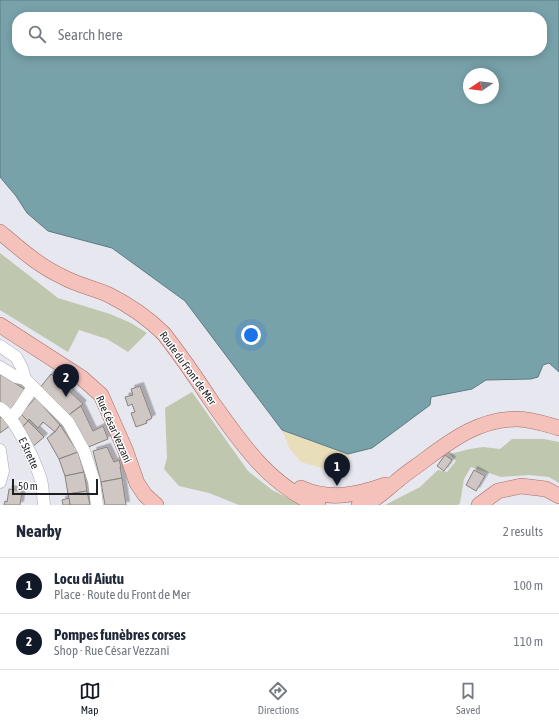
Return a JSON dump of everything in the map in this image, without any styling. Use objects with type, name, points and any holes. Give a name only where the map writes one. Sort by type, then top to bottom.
[{"type":"main road","name":"Route du Front de Mer","points":[[0,232],[29,257],[61,276],[77,284],[108,295],[153,322],[169,340],[238,439],[254,459],[289,490],[303,499],[318,505]]},
{"type":"main road","name":"Rue César Vezzani","points":[[0,324],[77,374],[101,395],[125,448],[137,483],[145,496],[156,505]]},
{"type":"main road","name":"Route du Front de Mer","points":[[359,505],[365,504],[381,496],[397,481],[446,443],[471,428],[492,421],[518,419],[535,421],[559,428]]},
{"type":"main road","name":"Route du Front de Mer","points":[[275,477],[321,495],[336,496],[364,492],[397,481]]},
{"type":"main road","points":[[479,505],[498,491],[521,486],[546,489],[559,496]]},
{"type":"lane","points":[[0,346],[16,357],[29,383],[68,422],[84,451],[94,481],[97,505]]},
{"type":"lane","points":[[0,366],[16,377],[29,383]]},
{"type":"lane","points":[[10,418],[17,411],[29,383]]},
{"type":"lane","name":"E Strette","points":[[0,408],[10,418],[33,458],[41,482],[44,505]]},
{"type":"lane","points":[[0,450],[3,471],[0,482]]},
{"type":"green space","points":[[0,253],[58,298],[110,314],[131,323],[147,333],[128,352],[107,339],[79,330],[68,352],[0,310]]},
{"type":"green space","points":[[192,392],[248,471],[272,490],[302,505],[239,505],[209,493],[179,486],[164,469],[167,458],[165,408]]},
{"type":"green space","points":[[512,439],[544,439],[559,442],[559,483],[549,477],[529,475],[501,477],[471,467],[464,479],[460,503],[458,505],[385,505],[420,487],[438,470],[447,472],[456,461],[450,454],[483,447],[500,449]]},
{"type":"sand","points":[[282,430],[348,454],[350,463],[346,470],[339,473],[301,462],[290,449]]},
{"type":"water","points":[[0,0],[559,0],[559,372],[549,363],[543,365],[538,377],[531,379],[486,380],[472,389],[431,397],[430,405],[372,448],[348,454],[282,430],[185,301],[112,248],[48,231],[27,213],[16,196],[0,177]]},
{"type":"building","points":[[0,373],[27,391],[13,414],[0,405]]},
{"type":"building","points":[[51,374],[83,404],[66,417],[39,389]]},
{"type":"building","points":[[140,386],[152,418],[146,421],[147,423],[136,427],[131,413],[135,412],[132,404],[128,406],[125,397],[133,395],[131,389]]},
{"type":"building","points":[[36,397],[45,404],[43,406],[60,425],[55,432],[43,422],[38,428],[29,419],[28,421],[21,414]]},
{"type":"building","points":[[81,406],[93,431],[103,426],[108,439],[86,448],[66,417]]},
{"type":"building","points":[[21,414],[28,421],[20,430],[15,422]]},
{"type":"building","points":[[4,415],[11,425],[0,433],[0,418]]},
{"type":"building","points":[[28,421],[44,437],[31,448],[20,430]]},
{"type":"building","points":[[60,425],[78,452],[59,459],[47,438],[55,432]]},
{"type":"building","points":[[107,447],[114,462],[119,460],[122,478],[101,482],[93,451]]},
{"type":"building","points":[[78,452],[84,472],[65,476],[59,459]]},
{"type":"building","points":[[445,455],[452,460],[444,471],[437,466]]},
{"type":"building","points":[[474,470],[485,476],[476,491],[466,485]]},
{"type":"building","points":[[84,472],[87,491],[68,494],[65,476]]},
{"type":"building","points":[[122,478],[126,505],[105,505],[101,482]]},
{"type":"building","points":[[9,489],[22,491],[20,505],[4,505],[5,501],[7,502]]},
{"type":"building","points":[[87,491],[90,505],[70,505],[68,494]]},
{"type":"building","points":[[69,498],[70,505],[63,505],[62,500]]},
{"type":"place","name":"Pompes funèbres corses","points":[[66,397]]},
{"type":"place","name":"Locu di Aiutu","points":[[337,486]]}]
